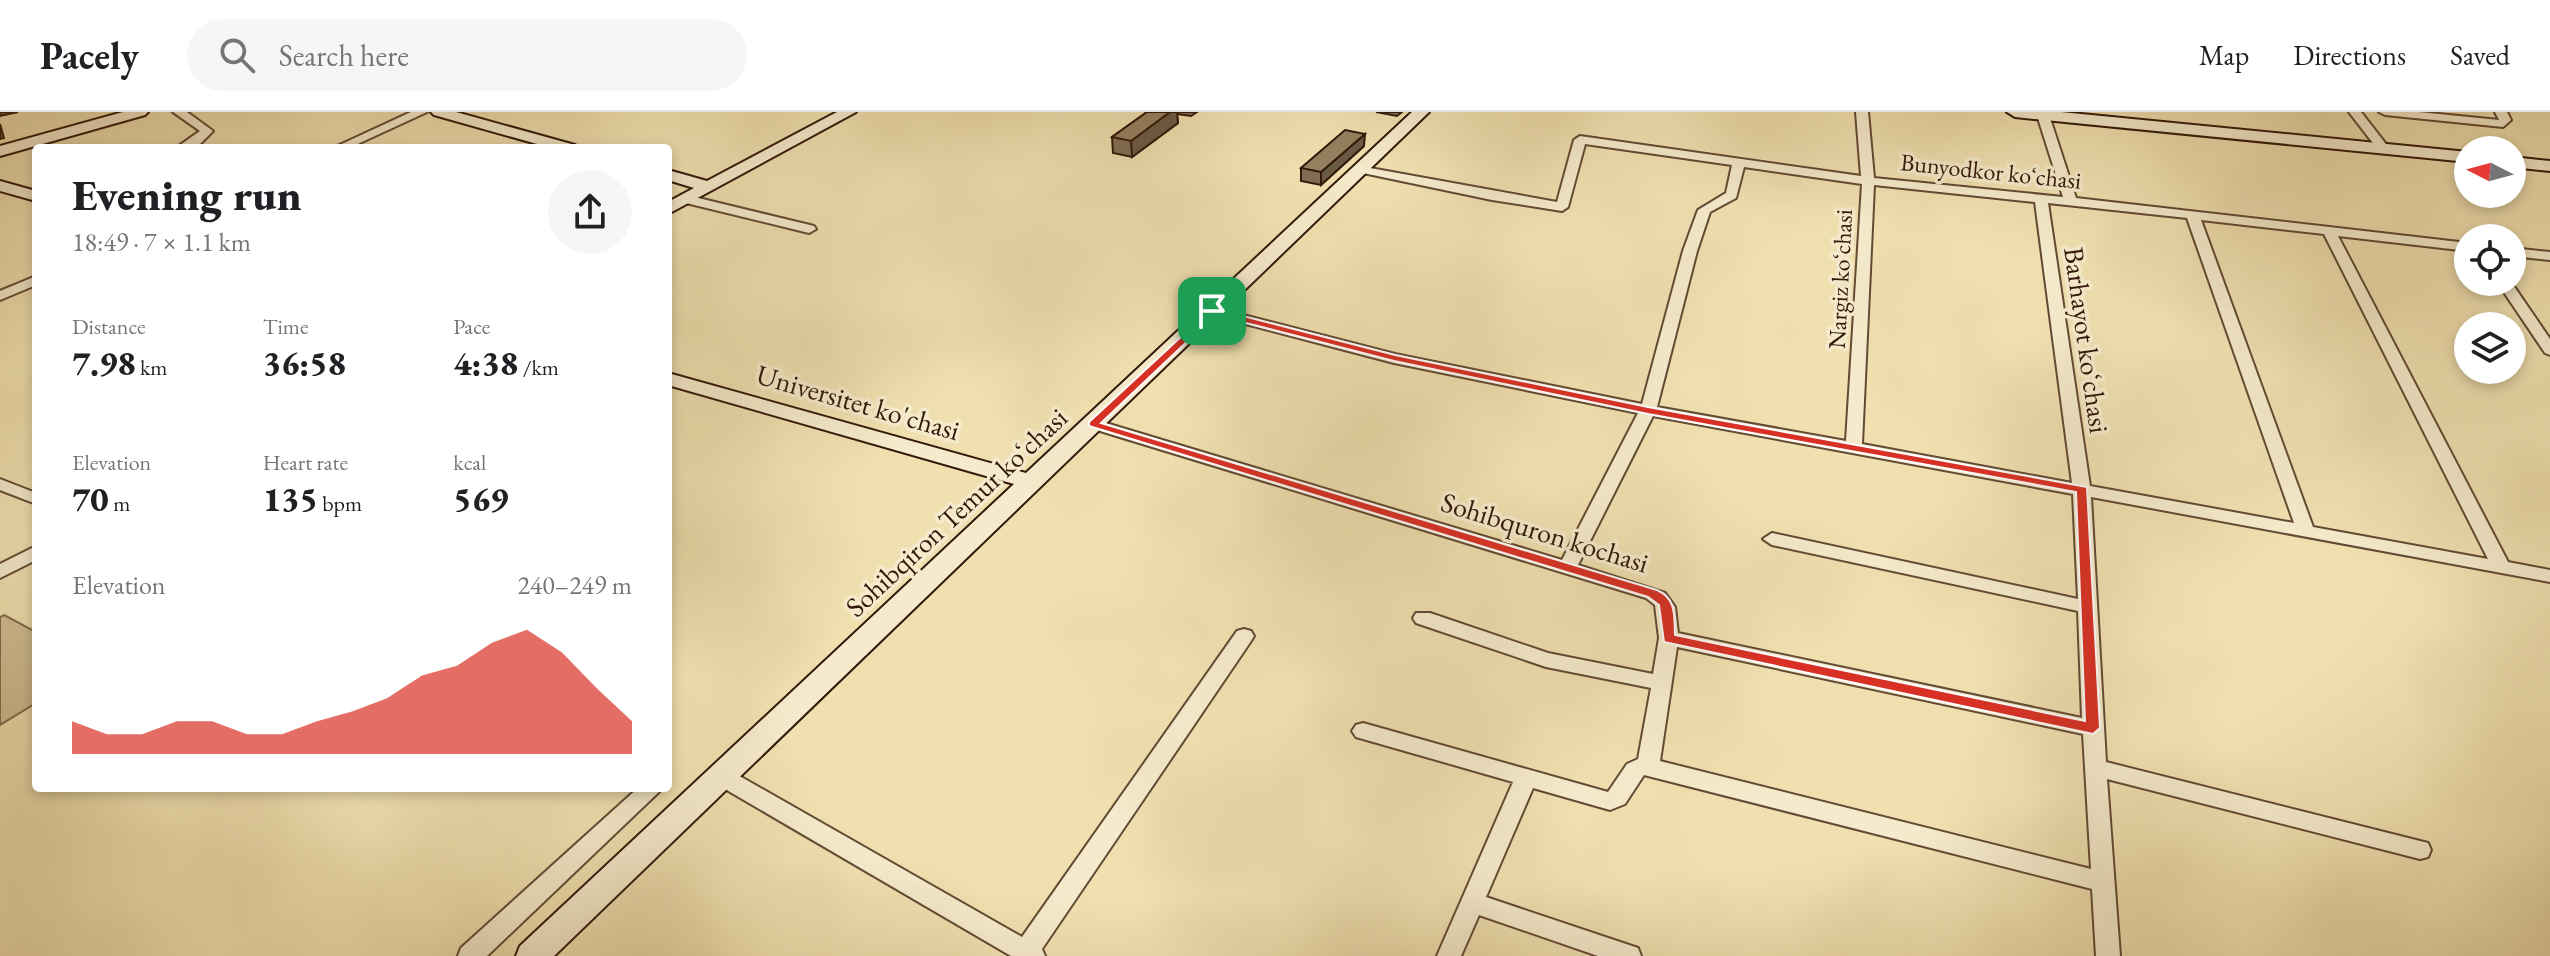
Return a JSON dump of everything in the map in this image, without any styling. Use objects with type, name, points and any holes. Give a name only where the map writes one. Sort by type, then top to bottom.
[{"type":"main road","points":[[0,151],[140,112]]},
{"type":"main road","points":[[439,112],[555,144]]},
{"type":"main road","points":[[672,207],[848,112]]},
{"type":"main road","name":"Sohibqiron Temur koʻchasi","points":[[532,956],[1421,112]]},
{"type":"main road","points":[[2015,112],[2454,156]]},
{"type":"main road","points":[[2526,163],[2550,166]]},
{"type":"main road","points":[[672,176],[709,187]]},
{"type":"main road","points":[[0,186],[32,195]]},
{"type":"main road","name":"Universitet ko'chasi","points":[[672,380],[1031,482]]},
{"type":"street","points":[[179,112],[207,131],[192,144]]},
{"type":"street","points":[[348,144],[421,112]]},
{"type":"street","name":"Nargiz koʻchasi","points":[[1854,448],[1868,181],[1862,112]]},
{"type":"street","points":[[2355,112],[2383,148]]},
{"type":"street","points":[[2385,112],[2503,124],[2505,120],[2501,112]]},
{"type":"street","points":[[2043,115],[2071,201]]},
{"type":"street","name":"Bunyodkor koʻchasi","points":[[1363,169],[1562,207],[1580,140],[1868,181],[2192,214],[2454,245]]},
{"type":"street","points":[[1567,568],[1648,410],[1690,251],[1705,207],[1732,195],[1739,162]]},
{"type":"street","name":"Barhayot koʻchasi","points":[[2041,198],[2082,490],[2108,956]]},
{"type":"street","points":[[686,199],[809,229]]},
{"type":"street","points":[[2192,214],[2306,532]]},
{"type":"street","points":[[2329,231],[2502,568]]},
{"type":"street","points":[[2526,253],[2550,256]]},
{"type":"street","points":[[0,296],[32,282]]},
{"type":"street","points":[[2513,296],[2550,350]]},
{"type":"street","points":[[1212,311],[1394,358],[1648,410],[2550,576]]},
{"type":"street","name":"Sohibquron kochasi","points":[[1093,424],[1663,598],[1669,638]]},
{"type":"street","points":[[0,484],[32,497]]},
{"type":"street","points":[[1772,539],[2087,607]]},
{"type":"street","points":[[0,572],[32,554]]},
{"type":"street","points":[[1423,618],[1546,660],[1661,683]]},
{"type":"street","points":[[721,776],[1030,954],[1244,636]]},
{"type":"street","points":[[1648,766],[1669,638],[2093,728]]},
{"type":"street","points":[[1363,731],[1610,801],[1623,793],[1630,772],[1636,767],[1648,766],[1850,820],[2104,882]]},
{"type":"street","points":[[2097,768],[2420,850]]},
{"type":"street","points":[[1449,956],[1526,778]]},
{"type":"street","points":[[470,956],[648,792]]},
{"type":"street","points":[[1474,903],[1629,956]]},
{"type":"shaded area","points":[[4,615],[32,630],[32,705],[0,725],[0,617]]},
{"type":"building","points":[[1147,112],[1170,112],[1131,141],[1112,137]]},
{"type":"building","points":[[1345,130],[1365,134],[1321,172],[1301,168]]},
{"type":"route","points":[[1212,311],[1394,358],[1648,410],[2082,490],[2093,728],[1669,638],[1666,605],[1663,598],[1653,594],[1093,424],[1212,311]]}]
